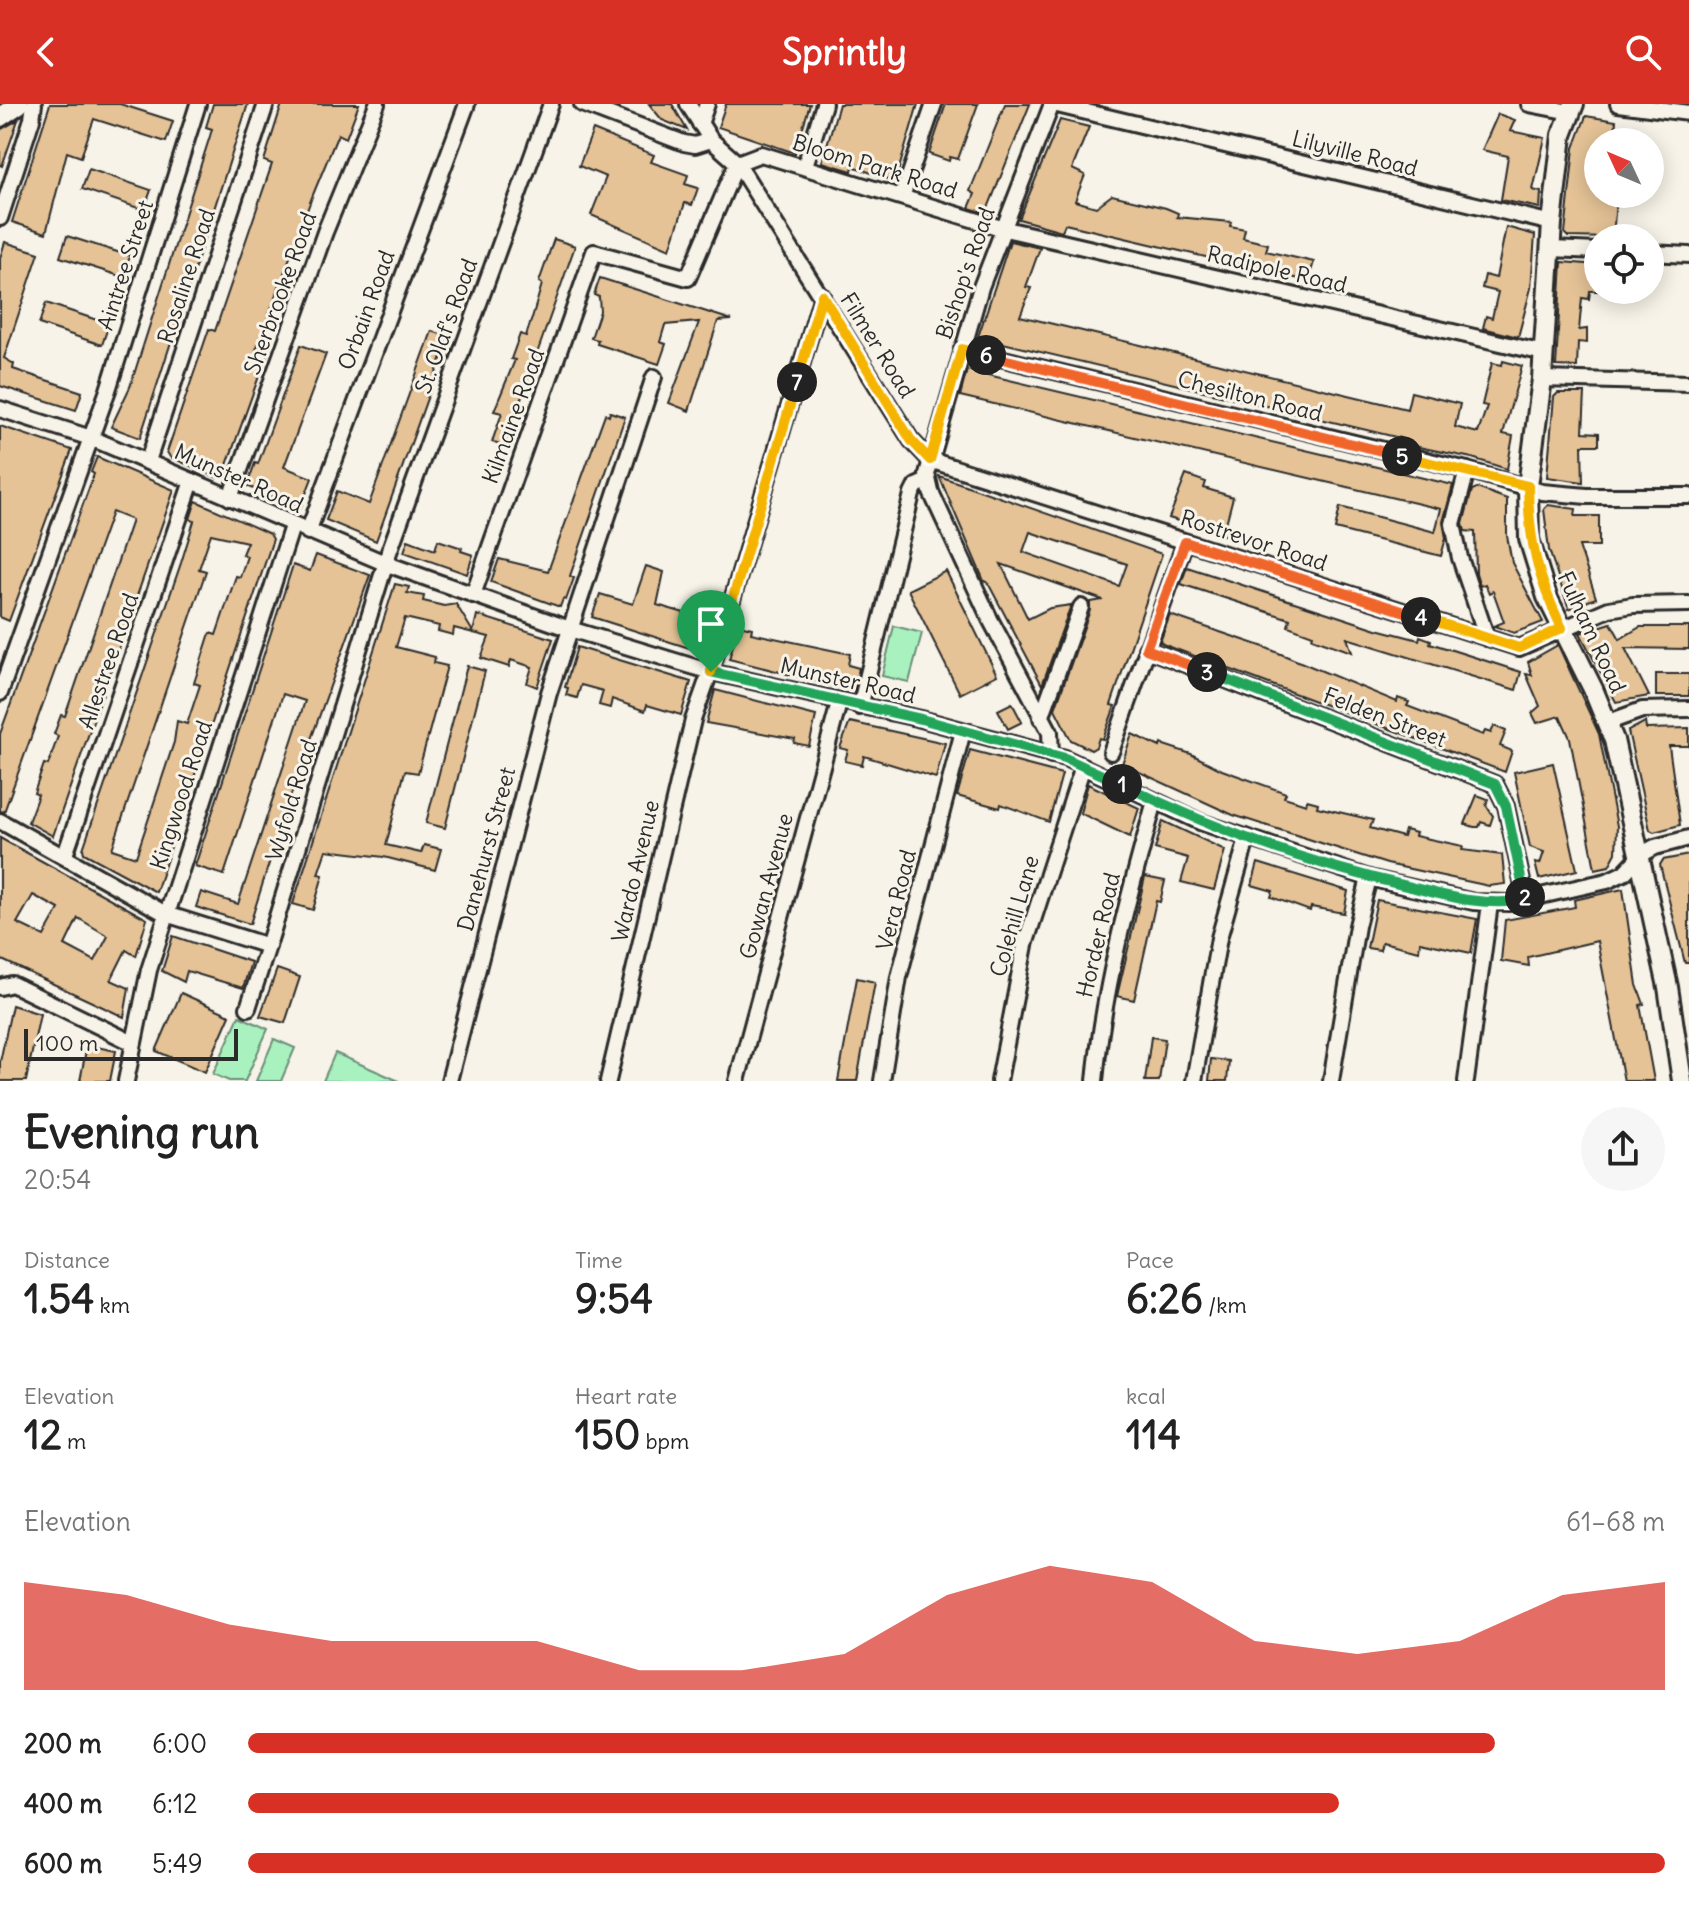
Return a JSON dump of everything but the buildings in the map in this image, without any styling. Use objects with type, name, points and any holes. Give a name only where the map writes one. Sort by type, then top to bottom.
[{"type":"main road","points":[[0,117],[19,104]]},
{"type":"main road","name":"Fulham Road","points":[[1572,108],[1562,135],[1552,223],[1542,379],[1528,486],[1529,539],[1535,567],[1609,722],[1668,987],[1682,1081]]},
{"type":"street","points":[[0,218],[34,104]]},
{"type":"street","name":"Aintree Street","points":[[0,693],[152,258],[198,104]]},
{"type":"street","name":"Rosaline Road","points":[[148,461],[266,104]]},
{"type":"street","name":"Sherbrooke Road","points":[[230,498],[325,232],[377,104]]},
{"type":"street","name":"Orbain Road","points":[[308,532],[467,104]]},
{"type":"street","name":"St. Olaf's Road","points":[[387,564],[551,104]]},
{"type":"street","points":[[582,104],[689,145],[711,140]]},
{"type":"street","name":"Filmer Road","points":[[688,104],[711,140],[737,163],[911,440],[930,460]]},
{"type":"street","points":[[700,124],[707,104]]},
{"type":"street","points":[[805,166],[824,104]]},
{"type":"street","points":[[902,197],[934,104]]},
{"type":"street","name":"Lilyville Road","points":[[1053,104],[1552,223]]},
{"type":"street","name":"Bishop's Road","points":[[930,460],[1001,228],[1053,104]]},
{"type":"street","points":[[1529,104],[1572,108]]},
{"type":"street","points":[[1618,104],[1689,113]]},
{"type":"street","name":"Bloom Park Road","points":[[737,163],[761,154],[1001,228]]},
{"type":"street","name":"Kilmaine Road","points":[[473,595],[594,252],[688,278],[737,163]]},
{"type":"street","name":"Radipole Road","points":[[1001,228],[1544,353]]},
{"type":"street","points":[[1551,249],[1584,250]]},
{"type":"street","points":[[1664,254],[1689,255]]},
{"type":"street","name":"Wardo Avenue","points":[[608,1081],[693,720],[711,672],[822,295]]},
{"type":"street","name":"Chesilton Road","points":[[962,349],[1467,470],[1542,492],[1587,496],[1689,496]]},
{"type":"street","name":"Danehurst Street","points":[[449,1081],[549,693],[654,377]]},
{"type":"street","points":[[1542,379],[1689,383]]},
{"type":"street","name":"Munster Road","points":[[0,409],[91,438],[387,564],[570,629],[711,672],[963,731],[1051,755],[1083,766],[1155,801],[1247,839],[1369,878],[1490,904],[1526,900],[1607,881],[1624,873],[1655,847],[1689,838]]},
{"type":"street","points":[[930,460],[927,481],[990,619],[1052,737],[1051,755]]},
{"type":"street","name":"Rostrevor Road","points":[[930,460],[1519,648],[1609,609],[1633,605],[1689,604]]},
{"type":"street","points":[[1467,470],[1453,524],[1460,558],[1487,638]]},
{"type":"street","name":"Allestree Road","points":[[65,855],[192,481]]},
{"type":"street","points":[[860,707],[912,494],[916,486],[927,481]]},
{"type":"street","name":"Kingwood Road","points":[[126,1081],[166,914],[292,526]]},
{"type":"street","points":[[1111,752],[1185,542]]},
{"type":"street","name":"Wyfold Road","points":[[248,1008],[387,564]]},
{"type":"street","points":[[1041,718],[1081,607]]},
{"type":"street","name":"Felden Street","points":[[1146,649],[1495,784],[1506,806],[1526,900]]},
{"type":"street","name":"Gowan Avenue","points":[[737,1081],[839,703]]},
{"type":"street","points":[[1609,722],[1642,710],[1689,709]]},
{"type":"street","name":"Vera Road","points":[[882,1081],[899,977],[963,731]]},
{"type":"street","name":"Colehill Lane","points":[[999,1081],[1025,945],[1083,766]]},
{"type":"street","name":"Horder Road","points":[[1095,1081],[1117,938],[1155,801]]},
{"type":"street","points":[[0,821],[166,914],[268,946]]},
{"type":"street","points":[[1194,1081],[1219,938],[1247,839]]},
{"type":"street","points":[[1331,1081],[1346,985],[1369,878]]},
{"type":"street","points":[[1466,1081],[1490,904]]},
{"type":"street","points":[[0,987],[12,984],[133,1043]]},
{"type":"green space","points":[[894,626],[922,633],[909,682],[882,676]]},
{"type":"green space","points":[[239,1016],[268,1029],[245,1081],[229,1081],[213,1074]]},
{"type":"green space","points":[[274,1039],[295,1048],[281,1081],[256,1081]]},
{"type":"green space","points":[[335,1053],[399,1081],[323,1081]]},
{"type":"route","points":[[822,295],[911,440],[930,460],[962,349],[1528,486],[1529,539],[1535,567],[1562,628],[1519,648],[1185,542],[1146,649],[1495,784],[1506,806],[1526,900],[1500,904],[1474,902],[1369,878],[1293,855],[1200,822],[1065,758],[921,719],[711,672],[822,295]]}]
